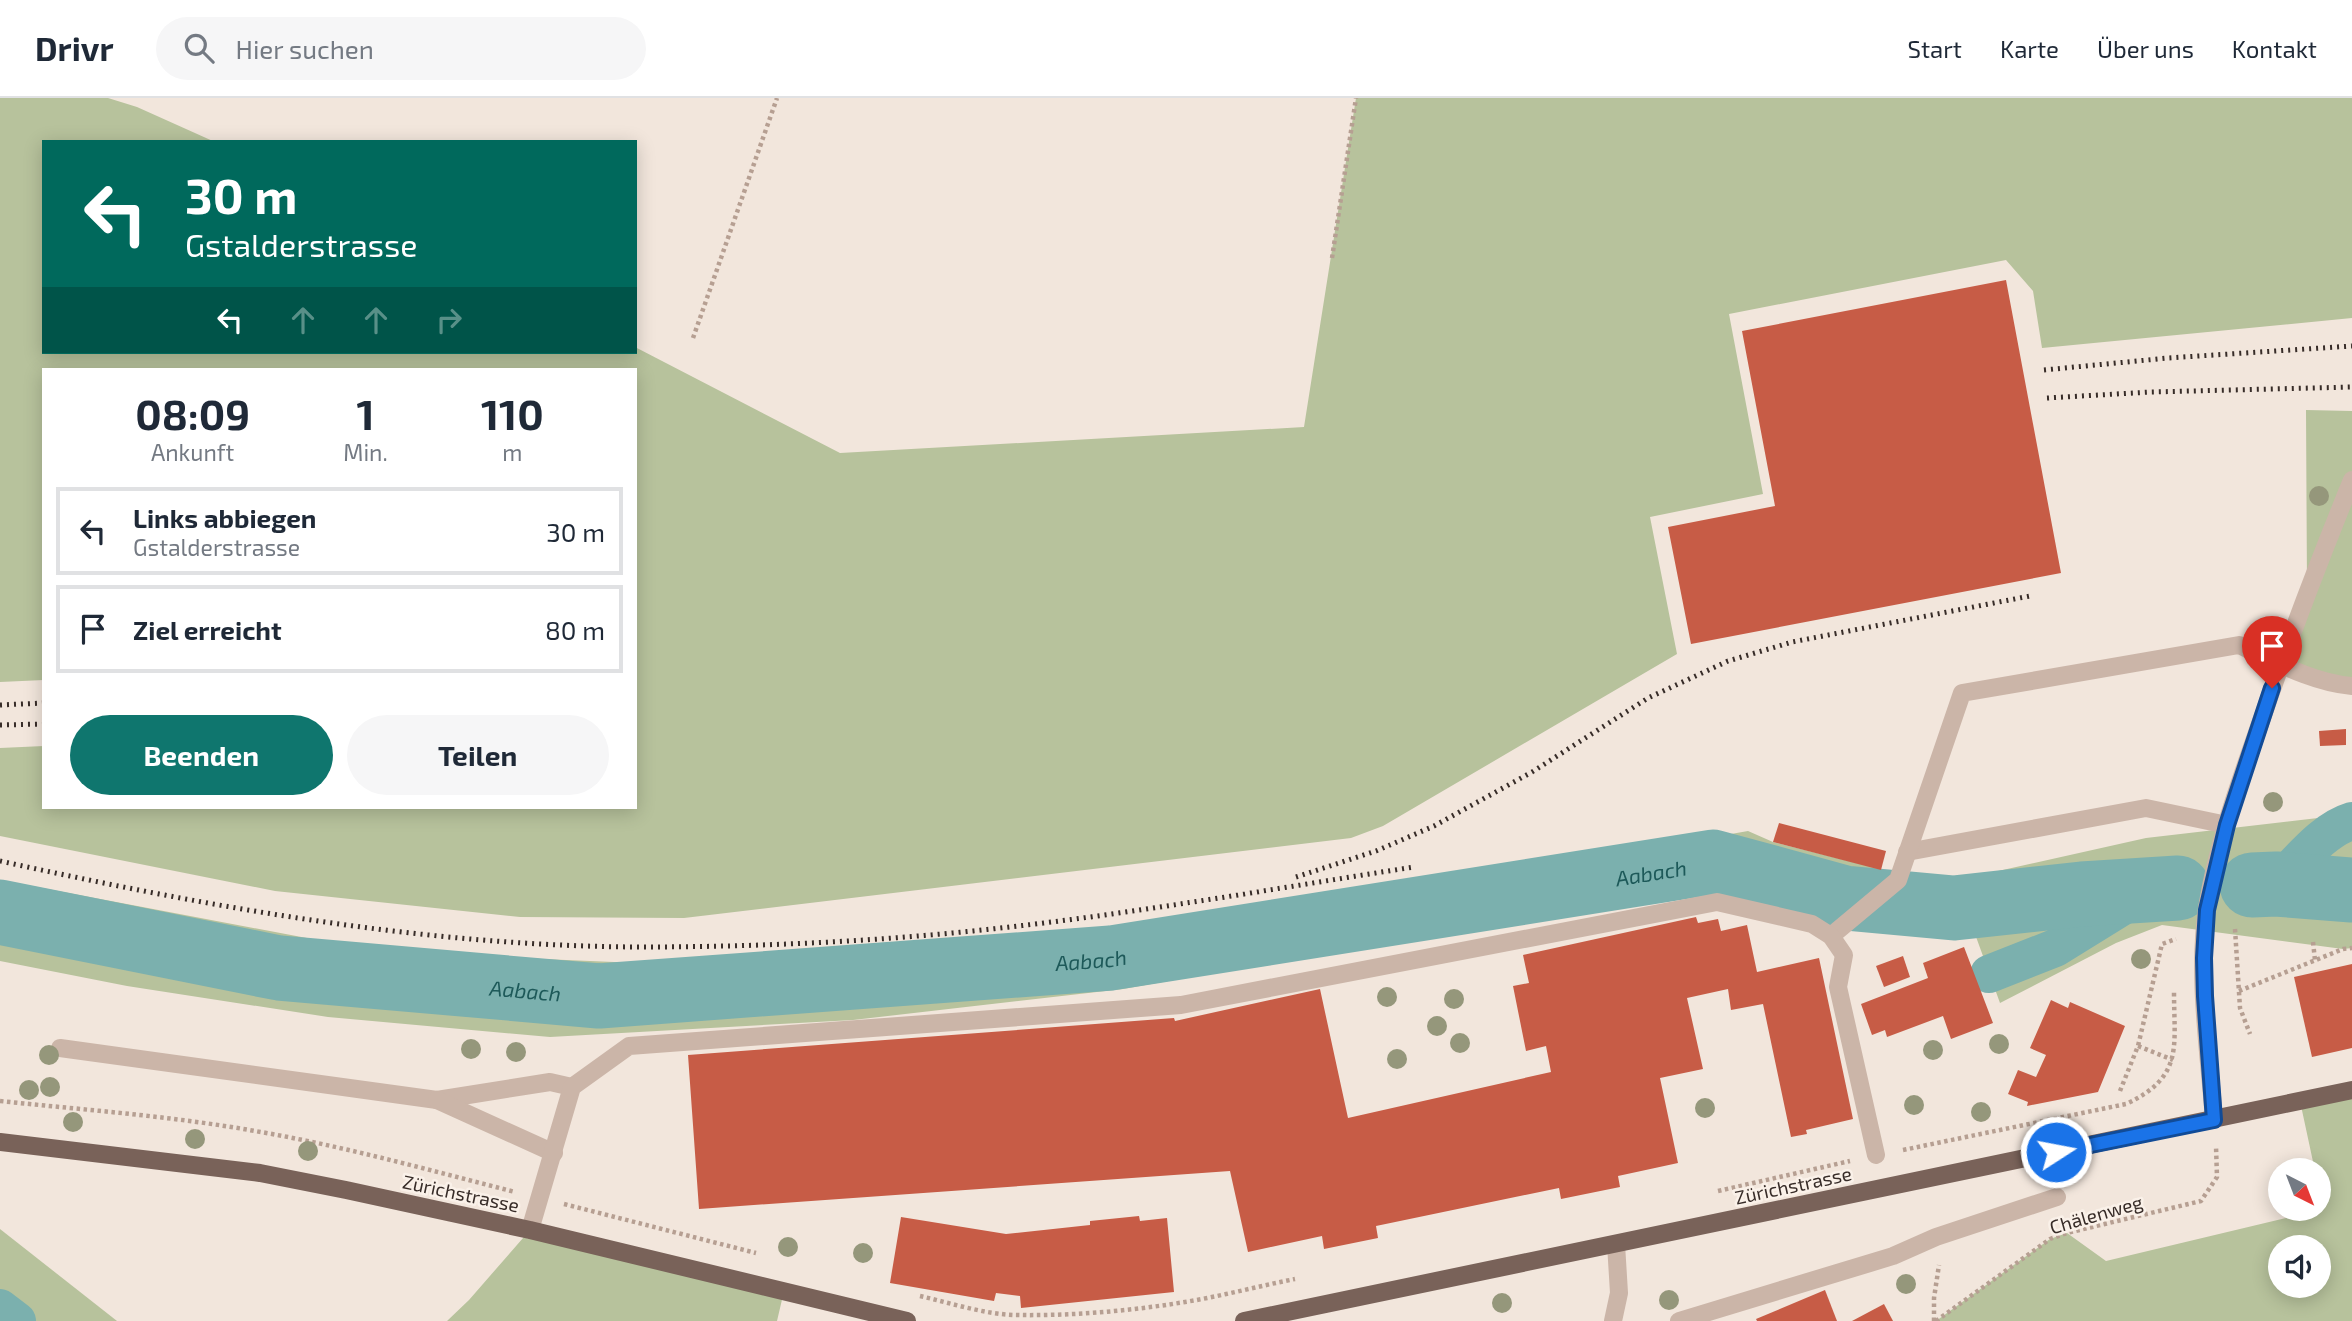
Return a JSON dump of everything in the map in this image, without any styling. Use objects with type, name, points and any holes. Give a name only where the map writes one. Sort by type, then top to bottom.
[{"type":"main road","name":"Zürichstrasse","points":[[1244,1321],[2352,1090]]},
{"type":"main road","name":"Zürichstrasse","points":[[0,1142],[260,1173],[530,1230],[907,1321]]},
{"type":"street","points":[[2214,1120],[2204,958],[2207,910],[2227,825],[2280,664],[2307,588],[2352,481]]},
{"type":"street","points":[[1830,936],[1898,880],[1962,692],[2239,645],[2336,685],[2352,686]]},
{"type":"street","points":[[1907,852],[2146,808],[2227,825]]},
{"type":"street","points":[[530,1230],[572,1087],[629,1046],[1181,1005],[1717,902],[1812,923],[1830,936],[1844,955],[1838,986],[1876,1155]]},
{"type":"street","points":[[60,1048],[438,1100],[554,1153]]},
{"type":"street","points":[[438,1100],[550,1082],[572,1087]]},
{"type":"street","points":[[1679,1321],[1893,1256],[1936,1237],[2057,1198]]},
{"type":"street","points":[[1613,1321],[1619,1293],[1616,1244]]},
{"type":"path","points":[[693,338],[777,98]]},
{"type":"path","points":[[1332,258],[1356,98]]},
{"type":"path","points":[[2234,923],[2240,1007],[2250,1034]]},
{"type":"path","points":[[2120,1091],[2138,1046],[2162,944],[2176,939]]},
{"type":"path","points":[[2313,942],[2315,960]]},
{"type":"path","points":[[2239,990],[2352,948]]},
{"type":"path","points":[[1714,1192],[1876,1155],[2126,1104],[2152,1090],[2165,1077],[2173,1060],[2174,989]]},
{"type":"path","points":[[2138,1046],[2173,1060]]},
{"type":"path","points":[[0,1101],[257,1131],[353,1151],[765,1256]]},
{"type":"path","name":"Chälenweg","points":[[1935,1321],[2050,1239],[2201,1201],[2217,1177],[2214,1120]]},
{"type":"path","points":[[1935,1321],[1934,1298],[1939,1262]]},
{"type":"path","points":[[911,1293],[977,1310],[1013,1315],[1148,1307],[1299,1279]]},
{"type":"green space","points":[[0,98],[108,98],[137,107],[211,140],[42,140],[42,354],[637,354],[637,348],[840,453],[1304,427],[1356,98],[2352,98],[2352,318],[2042,348],[2033,291],[2006,260],[1729,314],[1763,494],[1650,517],[1677,654],[1383,826],[1351,838],[684,918],[520,917],[275,891],[0,836],[0,748],[42,746],[42,809],[637,809],[637,368],[42,368],[42,680],[0,682]]},
{"type":"green space","points":[[2306,410],[2352,411],[2352,686],[2280,664],[2307,588]]},
{"type":"green space","points":[[2352,814],[2352,948],[2162,925],[2116,943],[2000,1003],[1975,934],[1904,932],[1709,886],[1123,989],[853,1020],[550,1037],[328,1017],[127,986],[0,961],[0,880],[312,939],[518,958],[686,965],[834,960],[1161,926],[1407,891],[1748,831],[1773,842],[1940,884],[2146,838]]},
{"type":"green space","points":[[2352,1090],[2352,1321],[1936,1321],[2050,1239],[2067,1233],[2106,1261],[2269,1222],[2331,1222],[2331,1158],[2312,1158],[2300,1101]]},
{"type":"green space","points":[[0,1229],[117,1321],[0,1321]]},
{"type":"green space","points":[[530,1230],[784,1291],[777,1321],[447,1321],[469,1300]]},
{"type":"building","points":[[2006,280],[2061,573],[1691,644],[1668,527],[1775,506],[1742,331]]},
{"type":"building","points":[[2346,729],[2346,745],[2320,746],[2319,731]]},
{"type":"building","points":[[1779,823],[1886,851],[1881,870],[1773,842]]},
{"type":"building","points":[[1696,917],[1698,923],[1718,919],[1721,931],[1747,925],[1757,972],[1819,958],[1853,1119],[1806,1130],[1807,1134],[1791,1137],[1763,1004],[1731,1010],[1728,989],[1687,998],[1703,1069],[1660,1078],[1678,1163],[1618,1176],[1620,1187],[1561,1199],[1559,1188],[1376,1226],[1378,1238],[1324,1249],[1322,1236],[1248,1252],[1230,1171],[699,1209],[688,1055],[1174,1018],[1175,1021],[1320,989],[1348,1118],[1551,1072],[1546,1046],[1526,1051],[1513,986],[1529,983],[1523,955]]},
{"type":"building","points":[[1964,947],[1993,1023],[1951,1039],[1943,1016],[1887,1037],[1885,1030],[1872,1035],[1861,1004],[1928,978],[1923,963]]},
{"type":"building","points":[[1903,956],[1910,977],[1884,987],[1876,966]]},
{"type":"building","points":[[2352,964],[2352,1048],[2312,1057],[2294,977]]},
{"type":"building","points":[[2051,1000],[2068,1008],[2070,1002],[2125,1026],[2098,1092],[2027,1106],[2028,1102],[2008,1094],[2018,1070],[2036,1077],[2046,1055],[2030,1048]]},
{"type":"building","points":[[1139,1216],[1140,1221],[1167,1218],[1174,1292],[1021,1308],[1020,1296],[996,1293],[994,1301],[890,1283],[901,1217],[1006,1234],[1090,1225],[1090,1221]]},
{"type":"building","points":[[1825,1290],[1837,1321],[1756,1319]]},
{"type":"building","points":[[1884,1304],[1893,1321],[1852,1321]]},
{"type":"waterway","points":[[2276,884],[2321,839],[2352,821]]},
{"type":"waterway","name":"Aabach","points":[[0,912],[279,968],[599,996],[1111,958],[1713,862],[1845,898],[1954,908],[2082,894],[2178,888]]},
{"type":"waterway","name":"Aabach","points":[[2252,885],[2276,884],[2352,890]]},
{"type":"waterway","points":[[1989,974],[2055,948],[2152,888]]},
{"type":"waterway","points":[[0,1308],[17,1321]]},
{"type":"railway","points":[[2044,370],[2168,358],[2352,346]]},
{"type":"railway","points":[[2047,398],[2151,392],[2352,387]]},
{"type":"railway","points":[[1296,877],[1376,851],[1434,826],[1532,772],[1648,698],[1728,661],[1792,642],[2030,596]]},
{"type":"railway","points":[[0,705],[42,703]]},
{"type":"railway","points":[[0,725],[42,724]]},
{"type":"railway","points":[[0,861],[158,894],[317,921],[477,940],[638,947],[810,943],[982,930],[1145,909],[1414,867]]},
{"type":"route","points":[[2056,1152],[2214,1120],[2205,996],[2207,910],[2227,825],[2272,688]]}]
